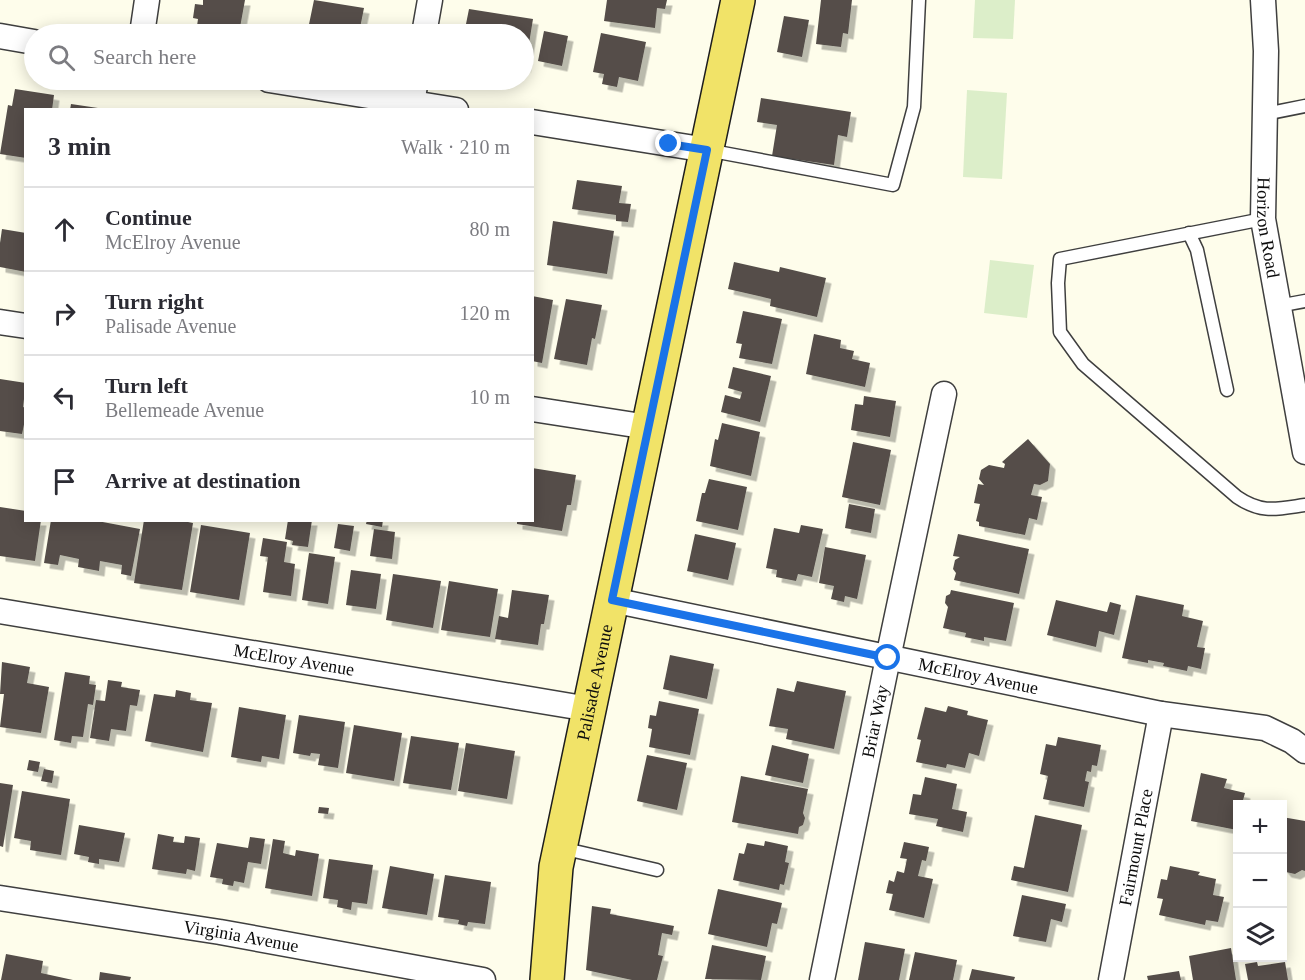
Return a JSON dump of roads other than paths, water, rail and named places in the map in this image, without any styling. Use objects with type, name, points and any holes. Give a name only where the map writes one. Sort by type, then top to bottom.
[{"type":"main road","name":"Palisade Avenue","points":[[547,980],[551,911],[560,848],[738,0]]},
{"type":"street","points":[[143,24],[147,0]]},
{"type":"street","points":[[425,24],[429,0]]},
{"type":"street","name":"Horizon Road","points":[[1263,0],[1266,51],[1263,219],[1278,306],[1298,374],[1305,452]]},
{"type":"street","points":[[0,36],[24,40]]},
{"type":"street","points":[[414,91],[452,108]]},
{"type":"street","points":[[534,122],[707,150]]},
{"type":"street","points":[[0,322],[24,326]]},
{"type":"street","name":"Briar Way","points":[[822,980],[944,394]]},
{"type":"street","points":[[534,409],[648,428]]},
{"type":"street","name":"McElroy Avenue","points":[[612,600],[1161,714],[1265,728],[1292,741],[1305,751]]},
{"type":"street","name":"McElroy Avenue","points":[[0,611],[589,709]]},
{"type":"street","name":"Fairmount Place","points":[[1111,980],[1161,714]]},
{"type":"street","name":"Virginia Avenue","points":[[0,898],[220,932],[483,980]]},
{"type":"lane","points":[[707,150],[893,185],[914,107],[919,0]]},
{"type":"lane","points":[[1265,114],[1305,106]]},
{"type":"lane","points":[[1263,219],[1060,259],[1058,284],[1060,332],[1083,364],[1249,506],[1269,510],[1305,505]]},
{"type":"lane","points":[[1189,233],[1197,250],[1227,390]]},
{"type":"lane","points":[[1278,306],[1305,301]]},
{"type":"lane","points":[[560,848],[657,870]]}]
